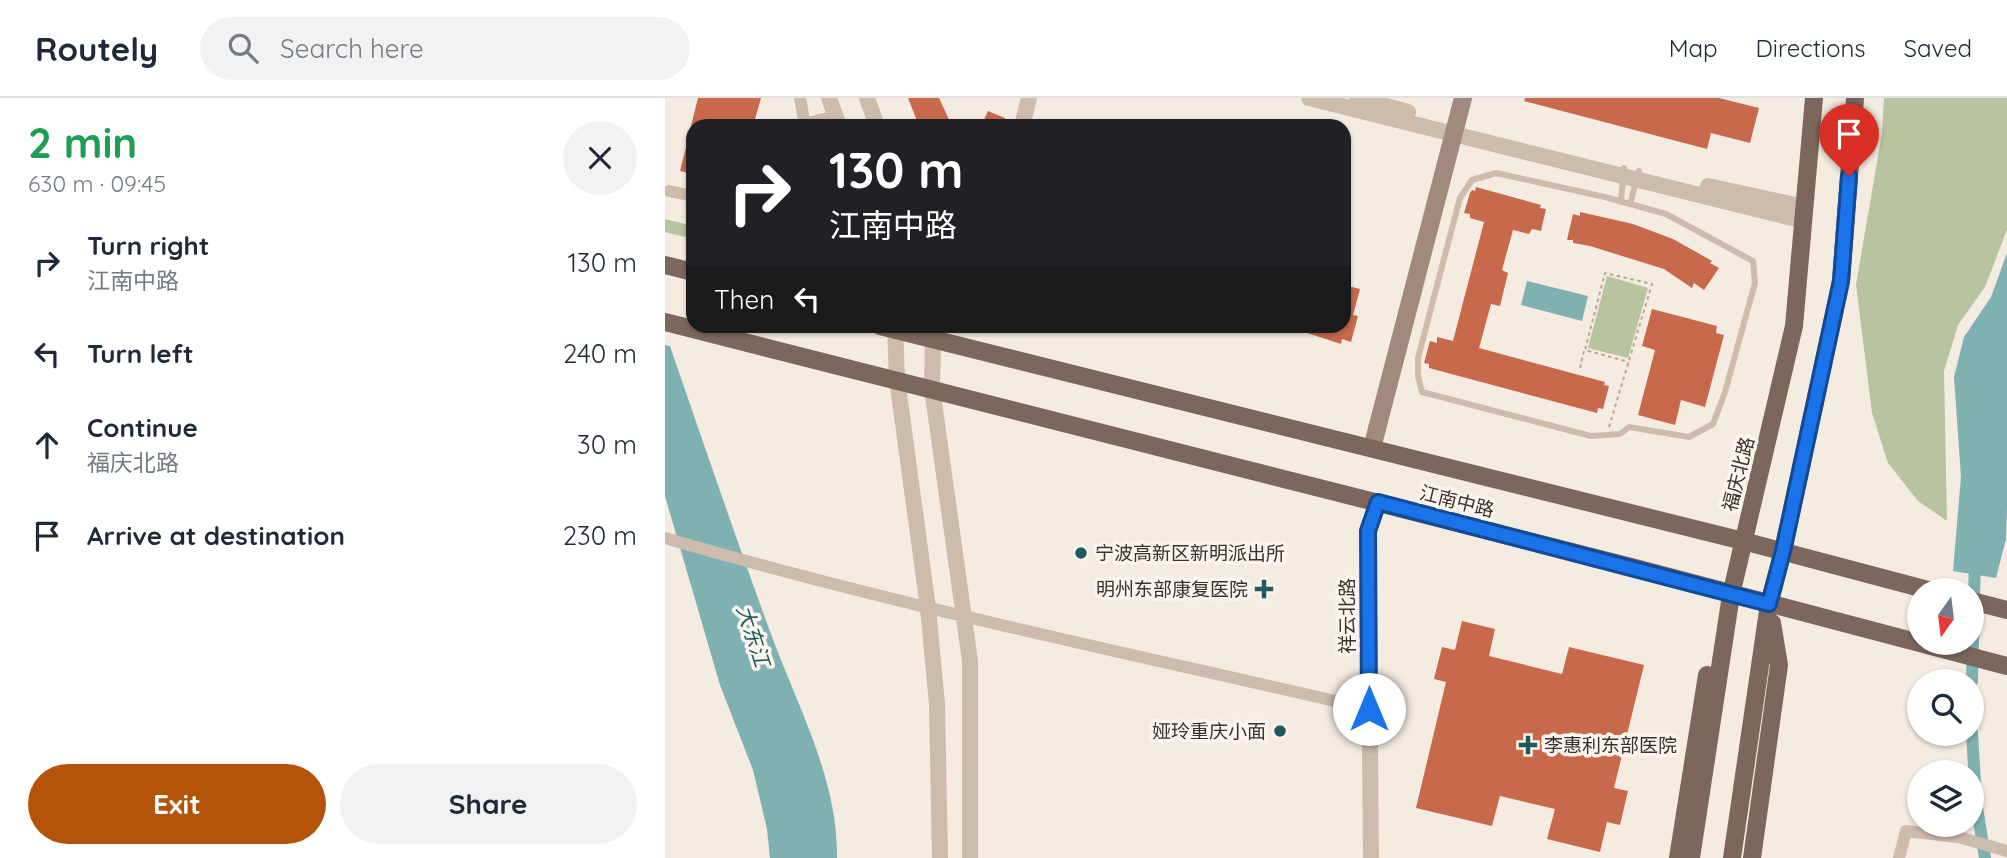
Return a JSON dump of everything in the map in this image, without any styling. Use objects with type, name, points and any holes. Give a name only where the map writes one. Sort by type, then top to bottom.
[{"type":"main road","points":[[1372,448],[1463,98]]},
{"type":"main road","name":"福庆北路","points":[[1691,858],[1731,595],[1794,326],[1814,98]]},
{"type":"main road","points":[[1733,858],[1769,604],[1783,551],[1841,281],[1855,98]]},
{"type":"main road","name":"江南中路","points":[[665,322],[686,328]]},
{"type":"main road","name":"江南中路","points":[[706,333],[897,379],[2006,665]]},
{"type":"main road","name":"江南中路","points":[[935,333],[1907,584]]},
{"type":"main road","points":[[1678,858],[1701,705],[1714,646],[1731,595]]},
{"type":"main road","points":[[1752,858],[1779,665],[1769,604]]},
{"type":"main road","points":[[1985,604],[2007,610]]},
{"type":"street","points":[[800,98],[804,119]]},
{"type":"street","points":[[829,98],[836,119]]},
{"type":"street","points":[[867,98],[874,119]]},
{"type":"street","points":[[1024,119],[1029,98]]},
{"type":"street","points":[[1309,98],[1455,129],[1804,214]]},
{"type":"street","points":[[1357,98],[1455,129]]},
{"type":"street","points":[[669,191],[686,195]]},
{"type":"street","points":[[891,333],[928,608],[937,705],[940,858]]},
{"type":"street","points":[[931,333],[932,388],[970,661],[970,858]]},
{"type":"street","name":"祥云北路","points":[[1371,858],[1368,531],[1378,502]]},
{"type":"street","points":[[665,538],[928,608],[1369,709]]},
{"type":"street","points":[[1899,858],[1906,831],[1958,837],[2007,851]]},
{"type":"lane","points":[[1496,173],[1630,204],[1666,214],[1753,261],[1755,283],[1725,392],[1713,424],[1689,437],[1629,427],[1620,434],[1591,436],[1422,393],[1418,358],[1460,198],[1472,180],[1496,173]]},
{"type":"lane","points":[[1621,201],[1631,174]]},
{"type":"lane","points":[[1630,204],[1631,174]]},
{"type":"path","points":[[1580,368],[1605,273],[1651,284],[1607,435]]},
{"type":"path","points":[[1585,350],[1629,362]]},
{"type":"green space","points":[[1884,98],[2007,98],[2007,230],[1985,287],[1958,325],[1944,371],[1947,521],[1918,501],[1888,463],[1872,413],[1856,285],[1882,133]]},
{"type":"green space","points":[[665,219],[686,224],[686,237],[665,232]]},
{"type":"green space","points":[[1607,276],[1648,288],[1628,358],[1588,348]]},
{"type":"water","points":[[2007,253],[2006,539],[1996,578],[1953,571],[1961,477],[1954,377],[1964,337],[1991,297]]},
{"type":"water","points":[[1527,281],[1588,296],[1582,321],[1521,305]]},
{"type":"water","name":"大东江","points":[[665,345],[670,346],[755,591],[823,769],[835,828],[837,858],[770,858],[767,829],[753,770],[720,685],[665,496]]},
{"type":"building","points":[[698,98],[761,98],[755,119],[693,119]]},
{"type":"building","points":[[908,98],[939,98],[949,119],[916,119]]},
{"type":"building","points":[[1525,98],[1719,98],[1759,108],[1750,143],[1711,133],[1707,149],[1524,101]]},
{"type":"building","points":[[988,111],[1005,118],[1005,119],[984,119]]},
{"type":"building","points":[[686,147],[686,172],[680,171]]},
{"type":"building","points":[[1476,187],[1541,205],[1540,208],[1546,209],[1541,231],[1532,229],[1529,234],[1513,230],[1502,270],[1508,273],[1500,306],[1491,304],[1479,348],[1605,382],[1604,385],[1609,386],[1603,409],[1598,408],[1597,413],[1429,368],[1429,364],[1424,363],[1430,341],[1437,343],[1437,337],[1453,341],[1484,222],[1464,213],[1470,193],[1475,191]]},
{"type":"building","points":[[1580,212],[1633,224],[1673,239],[1712,261],[1710,263],[1719,268],[1704,290],[1694,283],[1692,288],[1664,269],[1573,243],[1573,240],[1567,240],[1573,214],[1580,216]]},
{"type":"building","points":[[1351,287],[1360,289],[1353,315],[1358,316],[1351,342],[1342,339],[1341,344],[1307,333],[1351,333]]},
{"type":"building","points":[[1652,309],[1717,326],[1716,333],[1724,335],[1705,407],[1681,400],[1675,425],[1638,415],[1655,350],[1642,346]]},
{"type":"building","points":[[1462,621],[1495,629],[1489,656],[1562,674],[1569,647],[1644,665],[1614,788],[1628,791],[1620,825],[1607,822],[1600,852],[1547,839],[1555,809],[1500,796],[1492,826],[1416,808],[1446,682],[1434,679],[1442,647],[1455,650]]},
{"type":"waterway","points":[[1972,669],[1975,559]]},
{"type":"waterway","points":[[1973,746],[1976,801],[1985,858]]},
{"type":"place","name":"宁波高新区新明派出所","points":[[1081,553]]},
{"type":"place","name":"明州东部康复医院","points":[[1264,589]]},
{"type":"place","name":"娅玲重庆小面","points":[[1280,731]]},
{"type":"place","name":"李惠利东部医院","points":[[1528,745]]},
{"type":"route","points":[[1369,709],[1368,531],[1378,502],[1769,604],[1783,551],[1841,281],[1849,176]]}]
